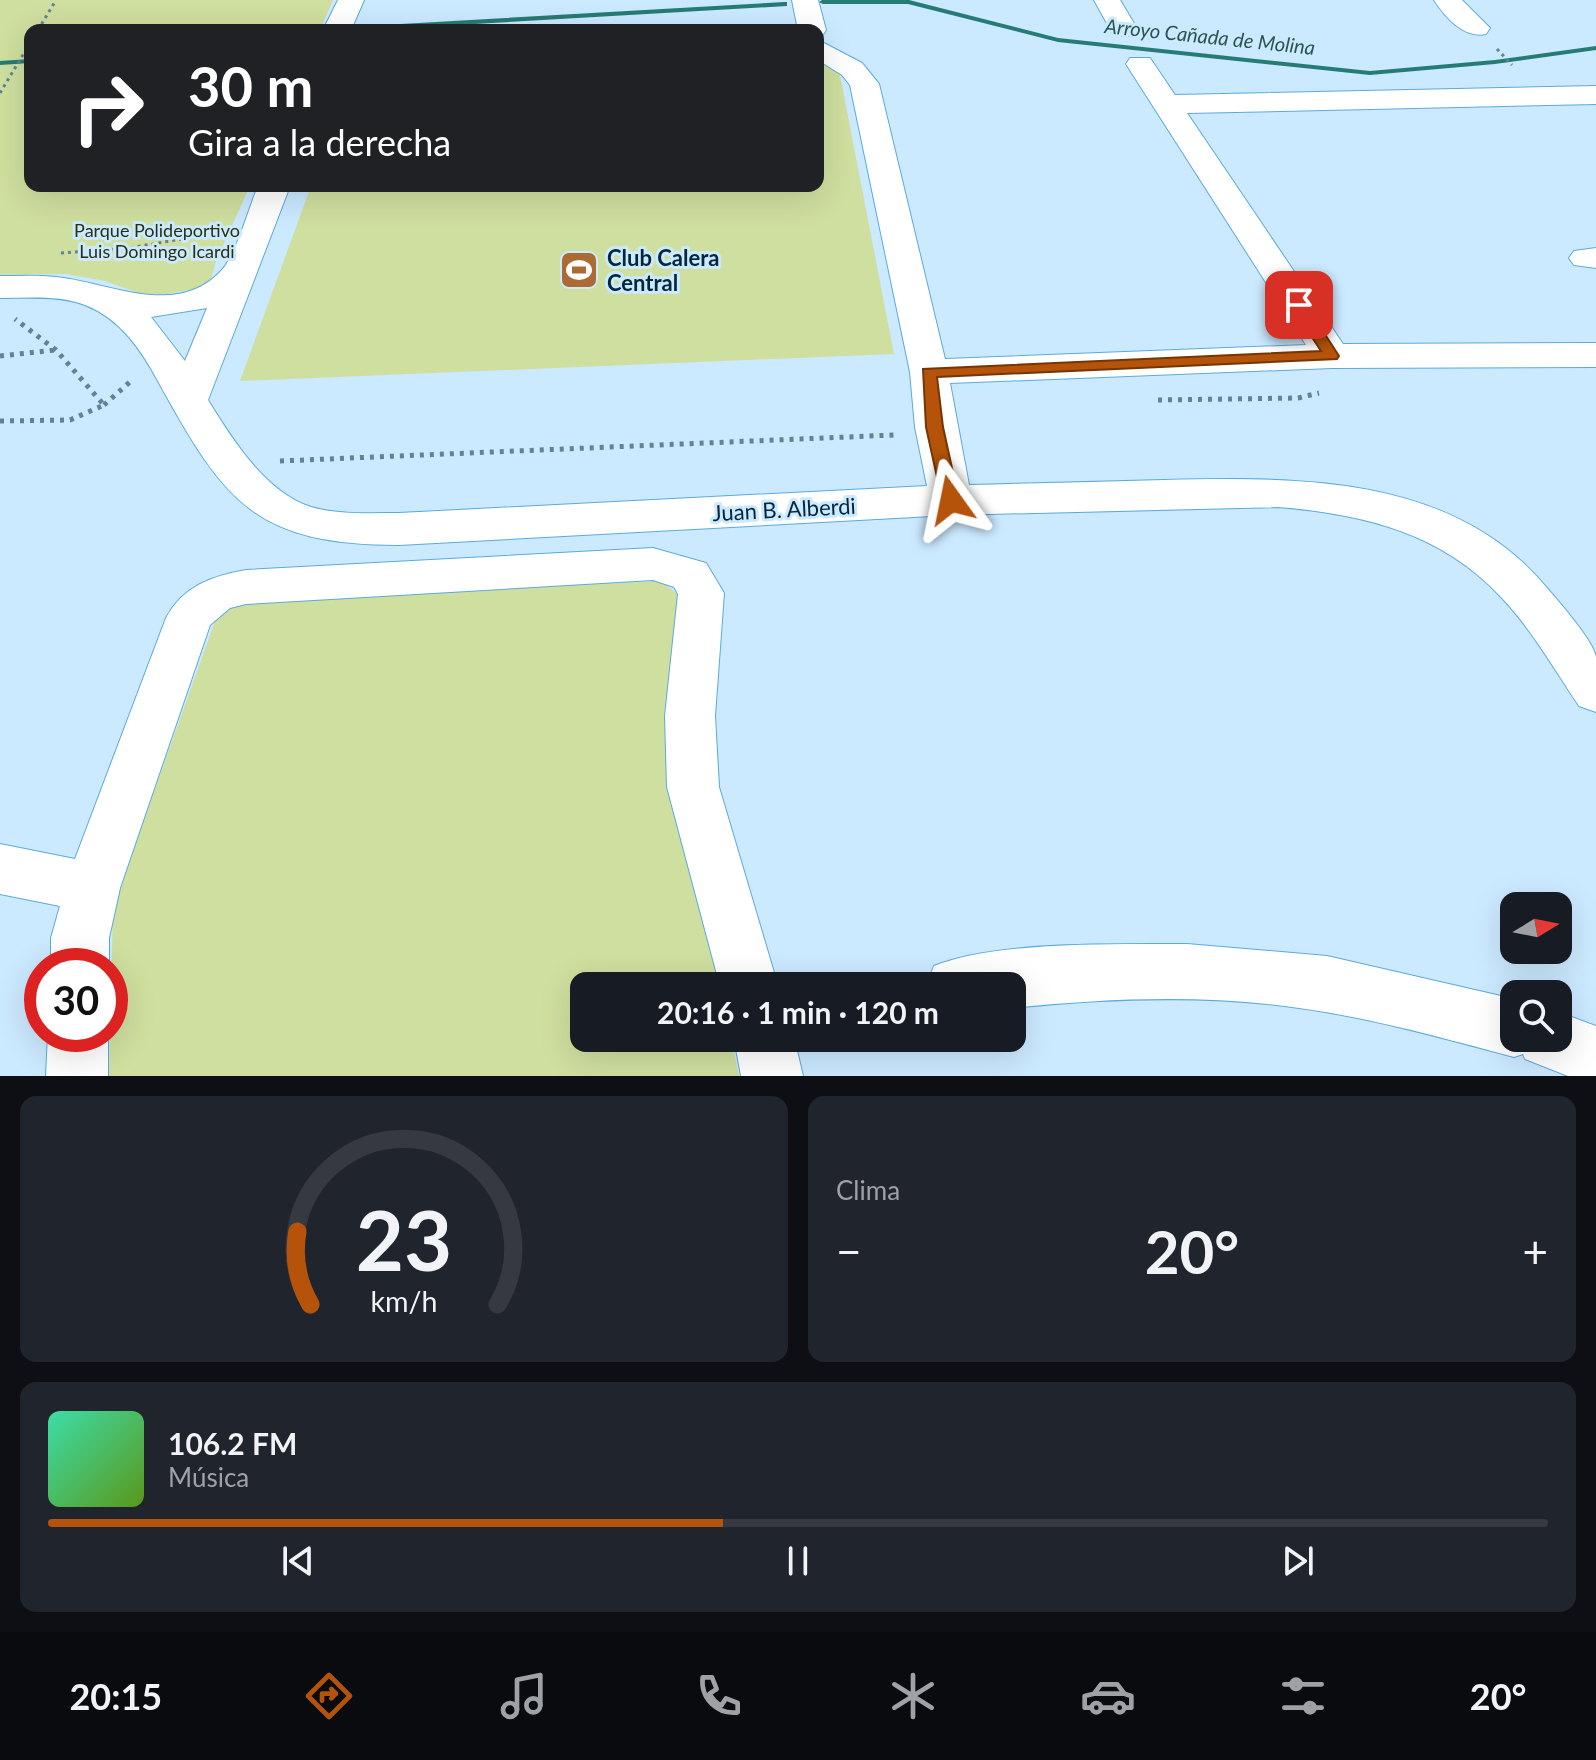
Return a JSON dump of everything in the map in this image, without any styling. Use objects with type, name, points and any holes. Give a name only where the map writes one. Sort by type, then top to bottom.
[{"type":"street","points":[[340,24],[351,0]]},
{"type":"street","points":[[805,0],[811,24]]},
{"type":"street","points":[[1107,0],[1124,30]]},
{"type":"street","points":[[1447,0],[1483,35]]},
{"type":"street","points":[[824,52],[852,69],[864,84],[929,372],[935,427],[951,500]]},
{"type":"street","points":[[1140,64],[1332,356]]},
{"type":"street","points":[[1167,104],[1596,95]]},
{"type":"street","points":[[190,397],[272,192]]},
{"type":"street","points":[[102,298],[136,306],[168,305],[208,297],[237,276]]},
{"type":"street","name":"Juan B. Alberdi","points":[[3,300],[60,287],[102,298],[139,323],[172,367],[218,450],[258,494],[276,508],[324,525],[399,529],[951,500],[1278,492],[1326,495],[1397,510],[1449,532],[1485,555],[1515,582],[1596,692]]},
{"type":"street","points":[[929,372],[1332,356],[1596,355]]},
{"type":"street","points":[[80,948],[92,888],[189,618],[202,601],[220,591],[246,587],[653,564],[690,575],[701,593],[690,716],[693,787],[745,972]]},
{"type":"street","points":[[0,869],[92,888]]},
{"type":"street","points":[[1026,979],[1161,972],[1266,976],[1394,996],[1500,1024]]},
{"type":"street","points":[[1572,1047],[1596,1056]]},
{"type":"street","points":[[77,1076],[78,1052]]},
{"type":"street","points":[[767,1052],[772,1076]]},
{"type":"path","points":[[42,24],[56,0]]},
{"type":"path","points":[[1483,35],[1518,70]]},
{"type":"path","points":[[0,93],[24,53]]},
{"type":"path","points":[[0,82],[7,82]]},
{"type":"path","points":[[57,253],[194,239],[259,223]]},
{"type":"path","points":[[0,421],[70,420],[104,405],[56,350],[3,300]]},
{"type":"path","points":[[0,356],[56,350]]},
{"type":"green space","name":"Parque Polideportivo Luis Domingo Icardi","points":[[0,0],[333,0],[323,24],[24,24],[24,192],[247,192],[216,261],[209,287],[160,295],[141,294],[105,281],[66,274],[0,275]]},
{"type":"green space","name":"Club Calera Central","points":[[824,64],[839,70],[894,354],[240,381],[309,192],[824,192]]},
{"type":"green space","points":[[661,581],[680,596],[674,769],[717,972],[570,972],[570,1052],[734,1052],[739,1076],[109,1076],[110,1052],[128,1052],[128,948],[112,948],[113,906],[219,610],[244,600]]},
{"type":"waterway","name":"Arroyo Cañada de Molina","points":[[823,2],[908,2],[1058,40],[1370,73],[1495,62],[1596,48]]},
{"type":"waterway","name":"Arroyo Cañada de Molina","points":[[436,24],[784,4]]},
{"type":"waterway","name":"Arroyo Cañada de Molina","points":[[0,63],[24,61]]},
{"type":"place","name":"Club Calera Central","points":[[579,270]]},
{"type":"route","points":[[951,500],[935,427],[929,372],[1332,356],[1299,305]]}]
